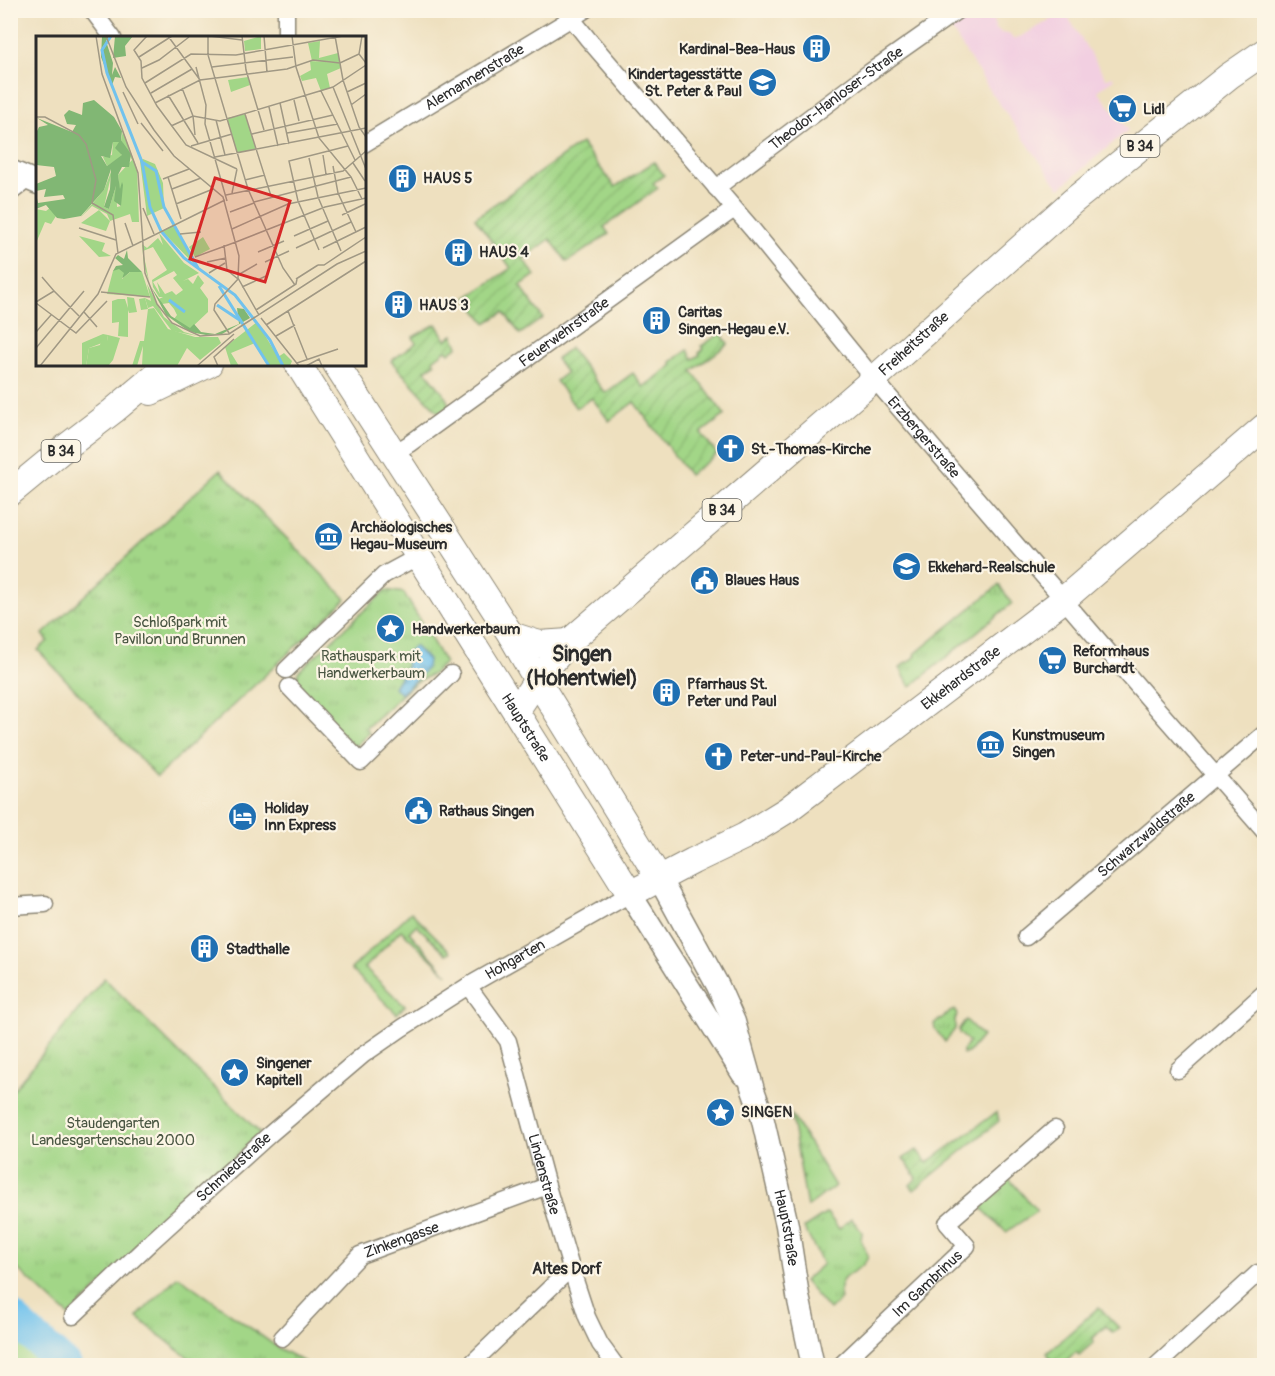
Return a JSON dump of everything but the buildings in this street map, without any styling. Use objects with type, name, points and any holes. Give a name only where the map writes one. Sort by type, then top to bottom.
[{"type":"main road","name":"Freiheitstraße","points":[[516,711],[537,680],[569,642],[874,379],[1104,174],[1229,76],[1264,52]]},
{"type":"main road","name":"B 34","points":[[10,493],[167,366]]},
{"type":"main road","name":"B 34","points":[[113,411],[205,366]]},
{"type":"main road","name":"Hauptstraße","points":[[299,366],[753,1090]]},
{"type":"main road","name":"Hauptstraße","points":[[337,366],[511,635],[659,878],[718,986],[734,1022],[761,1112],[787,1225],[798,1296],[813,1365]]},
{"type":"main road","name":"Ekkehardstraße","points":[[630,894],[745,836],[787,810],[1063,600],[1264,427]]},
{"type":"main road","points":[[511,635],[539,644],[569,642]]},
{"type":"street","points":[[92,10],[112,36]]},
{"type":"street","points":[[286,10],[286,36]]},
{"type":"street","name":"Theodor-Hanloser-Straße","points":[[716,188],[870,72],[958,10]]},
{"type":"street","name":"Erzbergerstraße","points":[[574,14],[874,379],[1264,831]]},
{"type":"street","name":"Alemannenstraße","points":[[366,143],[574,14]]},
{"type":"street","name":"Feuerwehrstraße","points":[[393,453],[409,444],[734,209]]},
{"type":"street","points":[[286,670],[384,575],[419,556]]},
{"type":"street","points":[[289,687],[361,762],[451,674]]},
{"type":"street","name":"Schwarzwaldstraße","points":[[1026,937],[1264,734]]},
{"type":"street","name":"Hohgarten","points":[[402,1028],[468,986],[630,894]]},
{"type":"street","points":[[14,902],[45,904]]},
{"type":"street","name":"Lindenstraße","points":[[468,986],[508,1041],[547,1186],[587,1317],[600,1344],[616,1365]]},
{"type":"street","points":[[1178,1070],[1264,993]]},
{"type":"street","name":"Schmiedstraße","points":[[73,1316],[151,1242],[278,1128],[350,1065],[402,1028]]},
{"type":"street","name":"Im Gambrinus","points":[[840,1365],[967,1246],[947,1223],[1055,1129]]},
{"type":"street","name":"Zinkengasse","points":[[282,1338],[360,1255],[547,1186]]},
{"type":"street","points":[[469,1365],[571,1268]]},
{"type":"street","points":[[1156,1365],[1258,1273]]},
{"type":"shaded area","points":[[973,11],[993,11],[996,29],[1009,34],[1014,40],[1065,12],[1106,79],[1112,76],[1114,79],[1098,91],[1128,130],[1060,188],[991,92],[949,26]]},
{"type":"green space","points":[[581,143],[615,187],[654,162],[664,175],[653,183],[658,188],[604,227],[609,234],[567,262],[550,239],[523,259],[535,275],[520,286],[543,318],[520,334],[504,312],[486,323],[467,298],[511,268],[475,218]]},
{"type":"green space","points":[[436,324],[446,340],[453,335],[458,346],[449,353],[446,350],[433,360],[435,364],[425,370],[444,394],[450,407],[439,413],[391,361],[416,343],[413,337]]},
{"type":"green space","points":[[721,333],[728,344],[692,371],[725,415],[701,433],[717,454],[689,475],[634,402],[609,421],[592,398],[576,408],[556,381],[566,373],[556,359],[570,348],[605,393],[633,373],[643,387],[673,365],[671,362],[688,350],[693,359],[700,355],[699,353],[704,349],[701,346]]},
{"type":"green space","name":"Schloßpark mit Pavillon und Brunnen","points":[[220,470],[346,599],[157,777],[38,650],[48,641],[43,634]]},
{"type":"green space","points":[[999,585],[1012,603],[910,687],[900,668]]},
{"type":"green space","name":"Rathauspark mit Handwerkerbaum","points":[[386,590],[404,593],[445,663],[433,674],[416,682],[366,728],[369,733],[354,747],[297,688],[298,672]]},
{"type":"green space","points":[[411,912],[451,952],[447,954],[416,925],[409,932],[447,974],[401,930],[365,968],[405,1006],[397,1014],[351,969]]},
{"type":"green space","name":"Staudengarten Landesgartenschau 2000","points":[[104,978],[260,1133],[69,1316],[11,1263],[10,1094]]},
{"type":"green space","points":[[955,1010],[957,1015],[955,1029],[945,1042],[934,1024]]},
{"type":"green space","points":[[966,1020],[982,1036],[968,1053],[963,1054],[969,1042],[959,1033],[959,1029]]},
{"type":"green space","points":[[997,1112],[999,1121],[914,1190],[910,1185],[917,1178],[903,1158],[917,1150],[927,1163]]},
{"type":"green space","points":[[791,1114],[835,1186],[807,1207]]},
{"type":"green space","points":[[1004,1173],[1037,1211],[1006,1232],[973,1200]]},
{"type":"green space","points":[[827,1213],[839,1229],[851,1218],[862,1232],[861,1241],[868,1255],[861,1266],[841,1282],[841,1299],[829,1310],[804,1281],[823,1264],[804,1228]]},
{"type":"green space","points":[[178,1276],[280,1349],[310,1365],[197,1365],[137,1317]]},
{"type":"green space","points":[[1099,1307],[1119,1328],[1113,1333],[1106,1326],[1093,1338],[1094,1342],[1079,1355],[1076,1352],[1064,1365],[1042,1365],[1050,1358],[1047,1353]]},
{"type":"green space","points":[[10,1319],[58,1360],[62,1365],[11,1365]]},
{"type":"water","points":[[414,646],[428,660],[427,668],[401,694],[394,687],[407,666],[405,655]]},
{"type":"waterway","points":[[10,1316],[66,1366]]},
{"type":"place","name":"Kardinal-Bea-Haus","points":[[816,49]]},
{"type":"place","name":"Kindertagesstätte St. Peter & Paul","points":[[763,83]]},
{"type":"place","name":"Lidl","points":[[1122,109]]},
{"type":"place","name":"HAUS 5","points":[[402,178]]},
{"type":"place","name":"HAUS 4","points":[[458,252]]},
{"type":"place","name":"HAUS 3","points":[[398,305]]},
{"type":"place","name":"Caritas Singen-Hegau e.V.","points":[[657,321]]},
{"type":"place","name":"St.-Thomas-Kirche","points":[[730,449]]},
{"type":"place","name":"Archäologisches Hegau-Museum","points":[[329,536]]},
{"type":"place","name":"Ekkehard-Realschule","points":[[907,567]]},
{"type":"place","name":"Blaues Haus","points":[[704,580]]},
{"type":"place","name":"Handwerkerbaum","points":[[391,629]]},
{"type":"place","name":"Reformhaus Burchardt","points":[[1052,660]]},
{"type":"place","name":"Pfarrhaus St. Peter und Paul","points":[[666,693]]},
{"type":"place","name":"Kunstmuseum Singen","points":[[991,744]]},
{"type":"place","name":"Peter-und-Paul-Kirche","points":[[719,756]]},
{"type":"place","name":"Rathaus Singen","points":[[418,811]]},
{"type":"place","name":"Holiday Inn Express","points":[[243,817]]},
{"type":"place","name":"Stadthalle","points":[[205,949]]},
{"type":"place","name":"Singener Kapitell","points":[[235,1072]]},
{"type":"place","name":"SINGEN","points":[[720,1112]]},
{"type":"district","name":"Singen (Hohentwiel)","points":[[582,666]]},
{"type":"district","name":"Altes Dorf","points":[[567,1269]]}]
